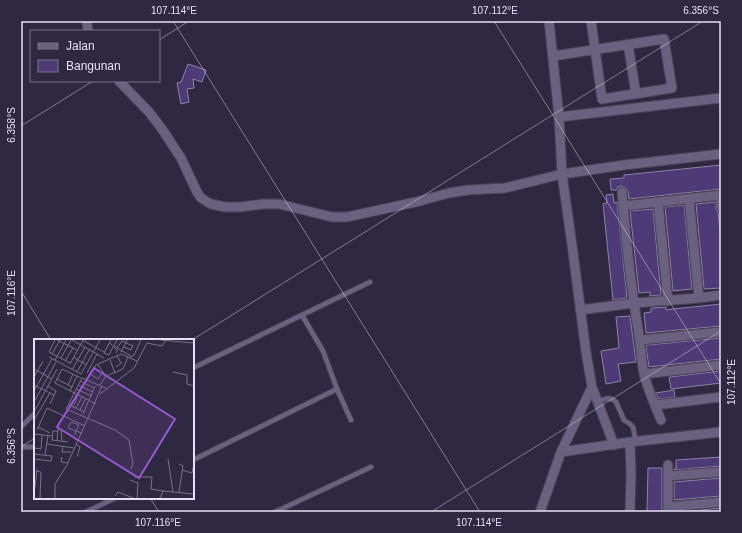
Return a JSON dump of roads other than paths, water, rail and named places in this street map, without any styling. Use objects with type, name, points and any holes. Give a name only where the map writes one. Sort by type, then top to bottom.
[{"type":"street","points":[[550,21],[559,117],[562,174],[586,352],[592,387],[614,445]]},
{"type":"street","points":[[553,56],[595,50],[628,44],[664,39],[672,88],[602,99],[595,50],[590,21]]},
{"type":"street","points":[[628,44],[636,94]]},
{"type":"street","points":[[120,82],[149,112],[162,129],[181,158],[201,198],[211,204],[225,207],[279,204],[332,216],[347,216],[420,201],[449,193],[468,190],[505,188],[562,174],[721,154]]},
{"type":"street","points":[[559,117],[721,98]]},
{"type":"street","points":[[622,192],[634,304],[644,374],[661,420]]},
{"type":"street","points":[[623,206],[720,195],[721,206]]},
{"type":"street","points":[[689,199],[699,298]]},
{"type":"street","points":[[658,202],[668,301]]},
{"type":"street","points":[[580,310],[721,295]]},
{"type":"street","points":[[640,340],[721,332]]},
{"type":"street","points":[[644,374],[721,365]]},
{"type":"street","points":[[540,512],[561,452],[592,387]]},
{"type":"street","points":[[655,405],[721,397]]},
{"type":"street","points":[[561,452],[721,432]]},
{"type":"street","points":[[630,512],[633,442]]},
{"type":"street","points":[[668,464],[668,509],[721,502]]},
{"type":"street","points":[[668,476],[721,472]]},
{"type":"lane","points":[[194,368],[370,282]]},
{"type":"lane","points":[[302,315],[322,350],[351,420]]},
{"type":"lane","points":[[194,460],[337,389]]},
{"type":"lane","points":[[597,403],[606,399],[615,401],[624,420],[632,427],[633,442]]},
{"type":"lane","points":[[21,427],[34,414]]},
{"type":"lane","points":[[21,447],[34,447]]},
{"type":"lane","points":[[276,512],[371,467]]},
{"type":"lane","points":[[86,512],[113,499]]}]
